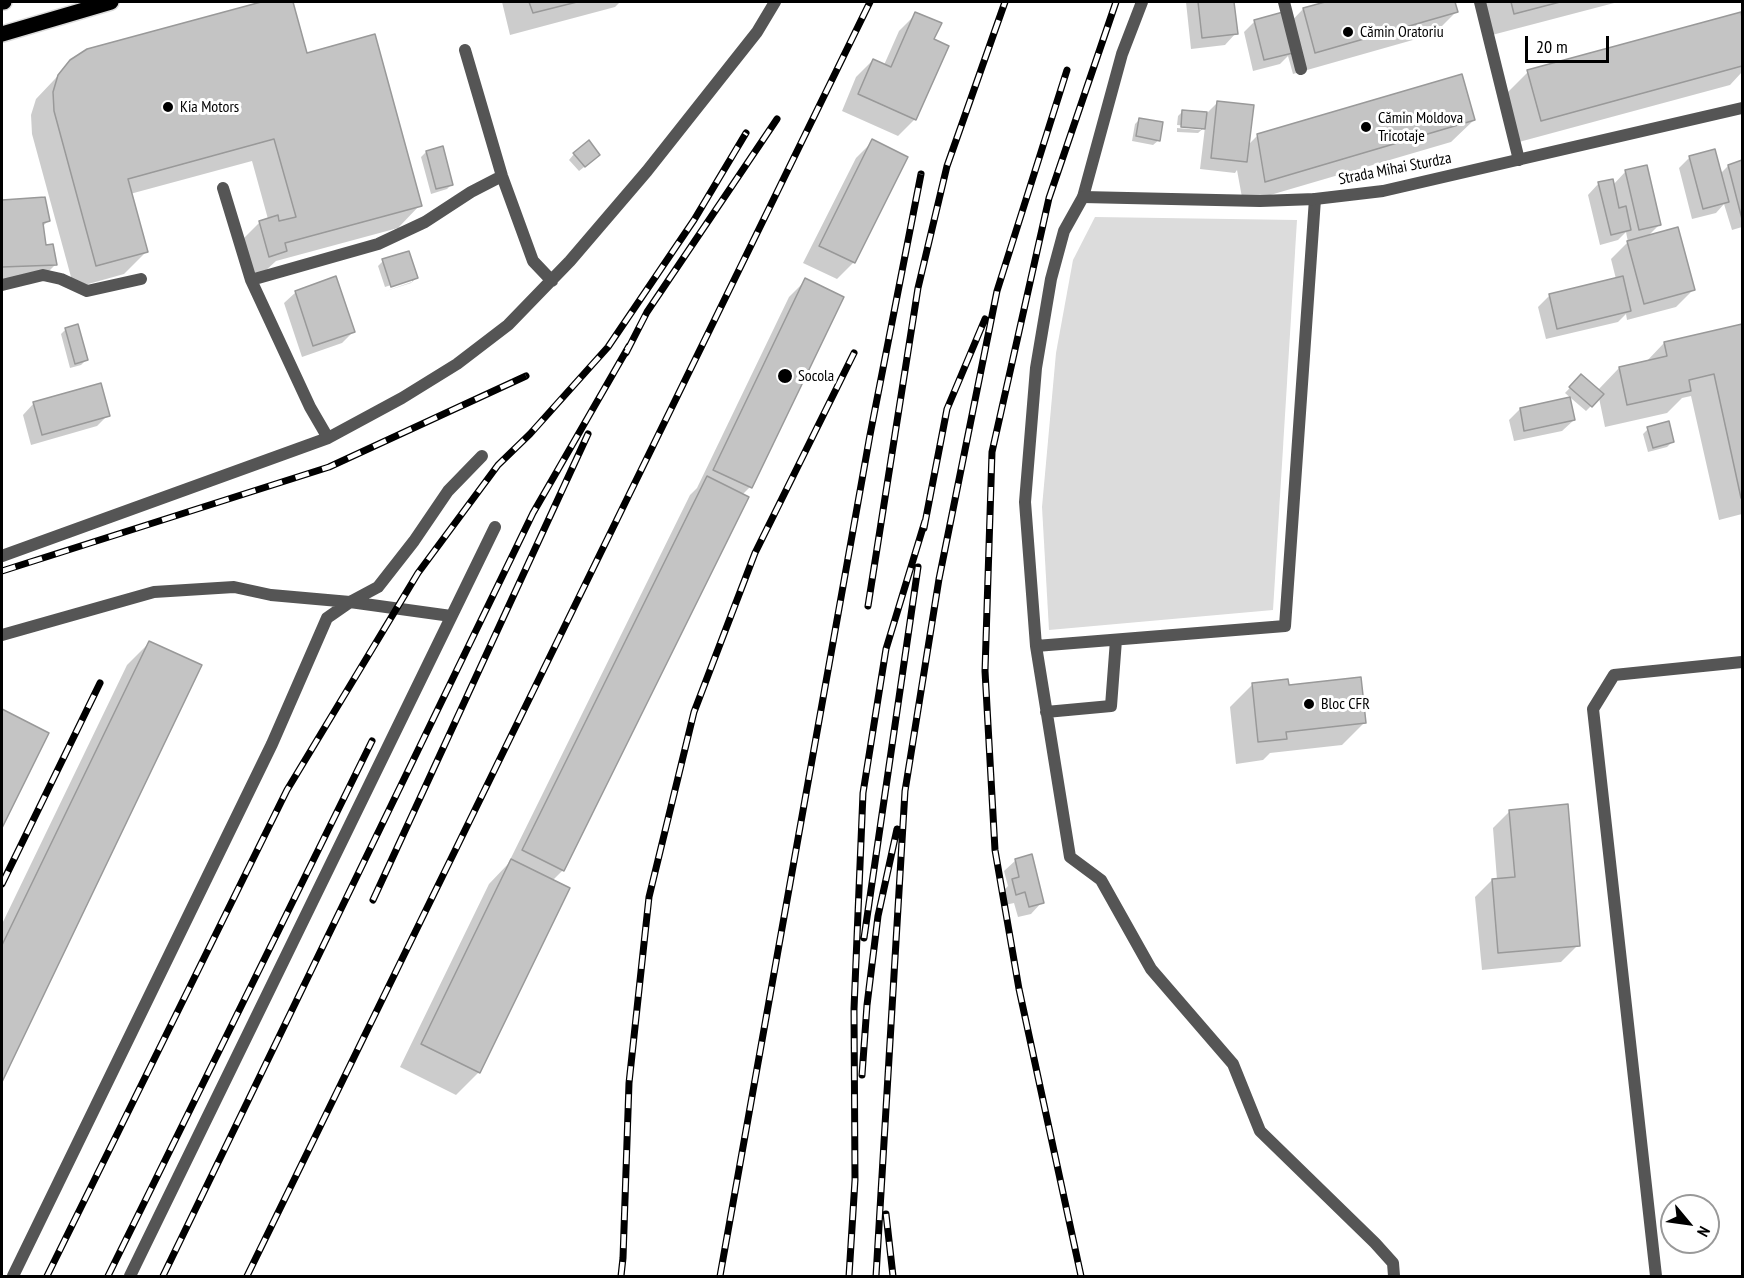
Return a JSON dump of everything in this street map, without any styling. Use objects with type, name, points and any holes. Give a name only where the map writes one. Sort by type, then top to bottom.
[{"type":"main road","points":[[2,34],[111,2]]},
{"type":"street","points":[[2,556],[328,438],[402,398],[457,364],[508,325],[552,281],[647,171],[757,32],[775,2]]},
{"type":"street","points":[[1142,2],[1122,54],[1083,197],[1064,231],[1051,279],[1036,368],[1025,502],[1036,646],[1070,857],[1101,880],[1151,969],[1233,1064],[1260,1131],[1375,1243],[1393,1263],[1394,1276]]},
{"type":"street","points":[[1284,2],[1301,69]]},
{"type":"street","points":[[1480,2],[1519,160]]},
{"type":"street","points":[[465,50],[502,177],[533,261],[552,281]]},
{"type":"street","name":"Strada Mihai Sturdza","points":[[1083,197],[1260,201],[1315,199],[1383,191],[1743,108]]},
{"type":"street","points":[[251,280],[378,244],[425,222],[471,192],[502,177]]},
{"type":"street","points":[[223,188],[251,280],[310,407],[328,438]]},
{"type":"street","points":[[1036,646],[1285,626],[1315,199]]},
{"type":"street","points":[[2,285],[43,275],[61,279],[87,291],[141,279]]},
{"type":"street","points":[[14,1276],[272,744],[327,618],[350,602],[378,588],[448,491],[482,456]]},
{"type":"street","points":[[130,1276],[495,527]]},
{"type":"street","points":[[2,635],[154,592],[234,587],[271,595],[350,602],[451,616]]},
{"type":"street","points":[[1046,712],[1112,706],[1116,640]]},
{"type":"street","points":[[1656,1276],[1593,709],[1614,675],[1743,662]]},
{"type":"shaded area","points":[[1095,217],[1297,220],[1273,610],[1049,630],[1042,507],[1056,353],[1073,260]]},
{"type":"building","points":[[261,2],[293,2],[307,53],[375,34],[422,206],[285,243],[287,251],[269,257],[259,221],[278,215],[279,221],[296,217],[274,139],[128,179],[148,252],[96,266],[54,111],[53,92],[58,75],[70,60],[87,49]]},
{"type":"building","points":[[529,2],[577,2],[533,13]]},
{"type":"building","points":[[1198,2],[1234,2],[1238,34],[1202,38]]},
{"type":"building","name":"Cămin Oratoriu","points":[[1325,2],[1455,2],[1458,12],[1315,53],[1303,8]]},
{"type":"building","points":[[1511,2],[1560,2],[1514,14]]},
{"type":"building","points":[[915,12],[942,23],[934,39],[949,46],[916,120],[858,94],[873,59],[891,67]]},
{"type":"building","points":[[1283,12],[1293,53],[1264,60],[1254,20]]},
{"type":"building","points":[[1741,12],[1742,66],[1541,121],[1527,70]]},
{"type":"building","name":"Cămin Moldova Tricotaje","points":[[1462,74],[1475,120],[1265,182],[1257,134]]},
{"type":"building","points":[[1217,101],[1254,105],[1247,162],[1211,158]]},
{"type":"building","points":[[1182,110],[1207,112],[1205,129],[1181,127]]},
{"type":"building","points":[[1139,118],[1163,122],[1160,141],[1136,136]]},
{"type":"building","points":[[872,139],[908,157],[855,263],[819,246]]},
{"type":"building","points":[[589,140],[600,155],[585,167],[573,153]]},
{"type":"building","points":[[443,146],[453,185],[436,189],[426,151]]},
{"type":"building","points":[[1715,149],[1729,202],[1703,209],[1689,156]]},
{"type":"building","points":[[1742,160],[1742,219],[1728,165]]},
{"type":"building","points":[[1647,165],[1661,225],[1639,230],[1625,170]]},
{"type":"building","points":[[1613,179],[1619,208],[1626,206],[1631,230],[1611,235],[1598,182]]},
{"type":"building","points":[[45,197],[50,221],[43,223],[46,245],[53,244],[57,265],[2,267],[2,200]]},
{"type":"building","points":[[1678,227],[1695,290],[1644,304],[1627,241]]},
{"type":"building","points":[[409,251],[418,278],[391,287],[382,259]]},
{"type":"building","points":[[336,276],[355,332],[313,346],[295,291]]},
{"type":"building","points":[[1623,276],[1631,311],[1557,329],[1549,294]]},
{"type":"building","points":[[805,278],[844,297],[752,488],[713,470]]},
{"type":"building","points":[[78,324],[88,360],[75,364],[65,328]]},
{"type":"building","points":[[1742,324],[1741,498],[1714,374],[1689,380],[1691,391],[1627,405],[1619,367],[1667,356],[1664,342]]},
{"type":"building","points":[[1581,374],[1604,394],[1592,407],[1569,387]]},
{"type":"building","points":[[101,383],[110,416],[42,435],[33,402]]},
{"type":"building","points":[[1570,397],[1575,420],[1524,431],[1520,408]]},
{"type":"building","points":[[1669,421],[1674,442],[1653,448],[1647,427]]},
{"type":"building","points":[[707,476],[749,497],[564,871],[522,850]]},
{"type":"building","points":[[149,641],[202,665],[2,1082],[2,945]]},
{"type":"building","name":"Bloc CFR","points":[[1361,677],[1366,723],[1286,732],[1287,739],[1258,742],[1252,683],[1288,679],[1289,685]]},
{"type":"building","points":[[2,709],[49,733],[2,828]]},
{"type":"building","points":[[1568,804],[1580,946],[1498,953],[1492,879],[1515,877],[1509,810]]},
{"type":"building","points":[[1032,854],[1044,903],[1029,907],[1025,892],[1016,895],[1012,879],[1019,877],[1015,859]]},
{"type":"building","points":[[511,859],[570,888],[480,1073],[421,1044]]},
{"type":"railway","points":[[247,1276],[870,2]]},
{"type":"railway","points":[[868,606],[918,288],[947,166],[1005,2]]},
{"type":"railway","points":[[1081,1276],[1019,989],[995,850],[985,671],[992,452],[1049,198],[1116,2]]},
{"type":"railway","points":[[876,1276],[905,791],[939,579],[997,291],[1067,70]]},
{"type":"railway","points":[[626,353],[647,312],[777,119]]},
{"type":"railway","points":[[47,1276],[287,790],[418,573],[498,465],[530,434],[608,347],[694,220],[746,133]]},
{"type":"railway","points":[[720,1276],[870,435],[921,174]]},
{"type":"railway","points":[[924,528],[947,409],[985,319]]},
{"type":"railway","points":[[163,1276],[533,513],[629,346]]},
{"type":"railway","points":[[621,1276],[629,1083],[649,897],[694,712],[755,553],[854,353]]},
{"type":"railway","points":[[2,571],[329,467],[526,376]]},
{"type":"railway","points":[[373,900],[588,434]]},
{"type":"railway","points":[[849,1276],[855,1180],[854,1009],[863,793],[886,649],[925,521]]},
{"type":"railway","points":[[864,938],[918,567]]},
{"type":"railway","points":[[2,884],[100,683]]},
{"type":"railway","points":[[108,1276],[372,741]]},
{"type":"railway","points":[[862,1075],[867,1005],[878,916],[897,829]]},
{"type":"railway","points":[[886,1214],[893,1276]]},
{"type":"place","name":"Cămin Oratoriu","points":[[1348,32]]},
{"type":"place","name":"Kia Motors","points":[[168,107]]},
{"type":"place","name":"Cămin Moldova Tricotaje","points":[[1366,127]]},
{"type":"place","name":"Socola","points":[[785,376]]},
{"type":"place","name":"Bloc CFR","points":[[1309,704]]}]
